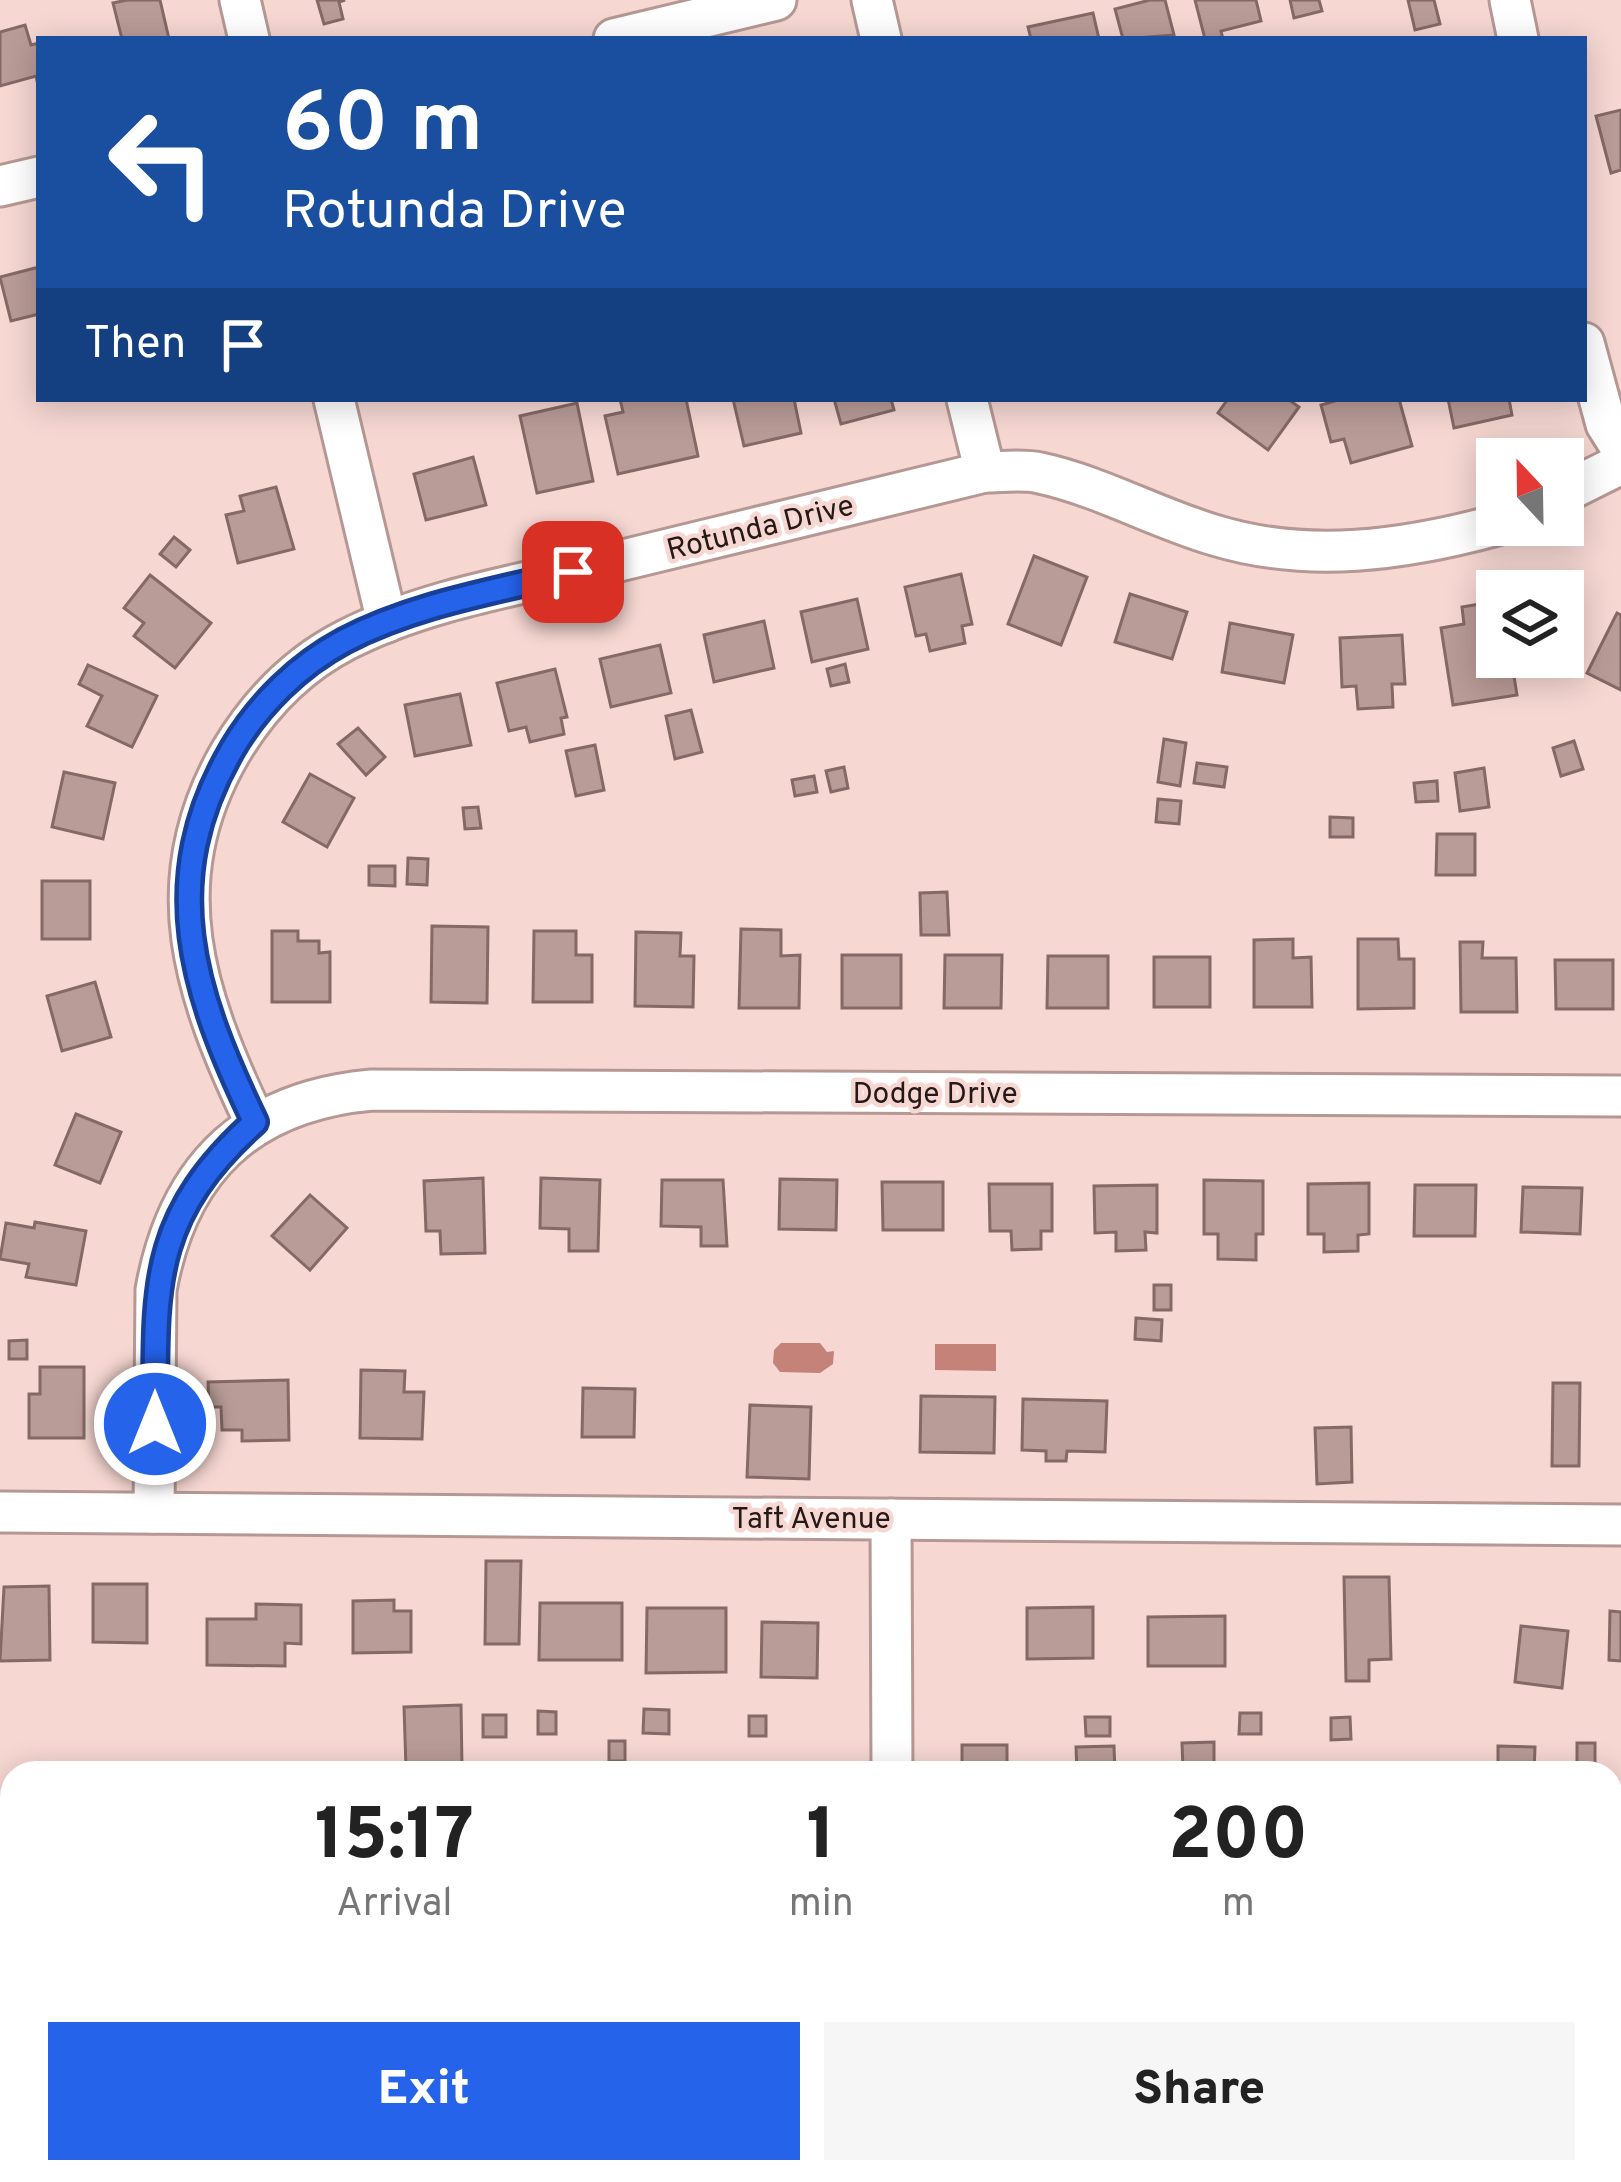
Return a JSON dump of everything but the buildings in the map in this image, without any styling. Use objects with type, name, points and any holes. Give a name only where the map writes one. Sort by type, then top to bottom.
[{"type":"street","points":[[240,0],[248,36]]},
{"type":"street","points":[[626,36],[776,0]]},
{"type":"street","points":[[872,0],[880,36]]},
{"type":"street","points":[[1510,0],[1517,36]]},
{"type":"street","points":[[0,186],[36,178]]},
{"type":"street","points":[[1587,354],[1606,424],[1621,448]]},
{"type":"street","points":[[335,402],[387,622]]},
{"type":"street","points":[[969,402],[985,472]]},
{"type":"street","points":[[1584,482],[1621,464]]},
{"type":"street","name":"Rotunda Drive","points":[[255,1122],[221,1052],[199,986],[189,928],[188,874],[197,827],[215,779],[243,731],[280,688],[329,650],[387,622],[985,472],[1038,472],[1218,537],[1295,551],[1373,550],[1476,531]]},
{"type":"street","name":"Dodge Drive","points":[[255,1122],[296,1105],[372,1090],[1621,1096]]},
{"type":"street","points":[[154,1513],[157,1290],[162,1257],[199,1180],[255,1122]]},
{"type":"street","name":"Taft Avenue","points":[[0,1511],[1621,1526]]},
{"type":"street","points":[[891,1519],[892,1761]]},
{"type":"shaded area","points":[[781,1343],[820,1343],[827,1352],[834,1351],[833,1364],[820,1373],[780,1372],[773,1363],[774,1350]]},
{"type":"shaded area","points":[[935,1344],[996,1344],[996,1371],[935,1370]]},
{"type":"route","points":[[155,1424],[157,1290],[162,1257],[199,1180],[255,1122],[221,1052],[199,986],[189,928],[188,874],[197,827],[215,779],[243,731],[280,688],[344,641],[435,606],[573,572]]}]
